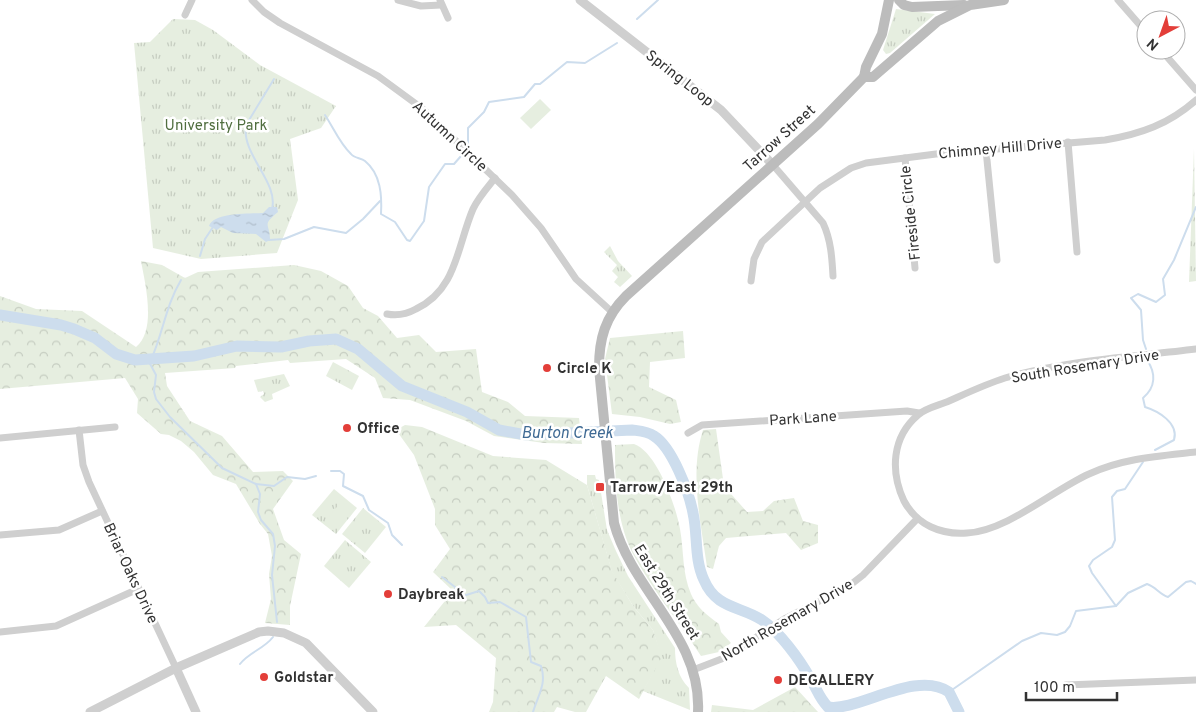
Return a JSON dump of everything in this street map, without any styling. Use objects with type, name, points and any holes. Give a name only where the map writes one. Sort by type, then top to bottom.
[{"type":"main road","points":[[864,77],[866,67],[878,45],[887,19],[889,0]]},
{"type":"main road","points":[[898,0],[904,5],[919,7],[970,5]]},
{"type":"main road","name":"Tarrow Street","points":[[601,339],[612,312],[647,275],[773,164],[864,77],[873,77],[927,29],[970,5],[1004,0]]},
{"type":"main road","points":[[878,45],[878,57],[886,66]]},
{"type":"main road","name":"East 29th Street","points":[[601,339],[598,368],[611,508],[618,538],[633,571],[680,639],[697,685],[698,712]]},
{"type":"street","points":[[185,16],[192,0]]},
{"type":"street","name":"Autumn Circle","points":[[252,0],[264,12],[280,23],[378,76],[410,98],[495,178],[529,214],[576,279],[612,312]]},
{"type":"street","points":[[398,0],[421,6],[441,3],[448,18]]},
{"type":"street","name":"Spring Loop","points":[[580,0],[721,110],[773,164]]},
{"type":"street","points":[[1118,0],[1136,21]]},
{"type":"street","points":[[1170,60],[1196,90]]},
{"type":"street","name":"Chimney Hill Drive","points":[[751,281],[754,259],[762,242],[806,201],[835,177],[851,168],[866,163],[905,158],[1105,140],[1150,130],[1170,120],[1196,100]]},
{"type":"street","points":[[1068,142],[1078,252]]},
{"type":"street","points":[[986,150],[997,260]]},
{"type":"street","name":"Fireside Circle","points":[[905,158],[915,268]]},
{"type":"street","points":[[773,164],[806,201],[828,232],[833,276]]},
{"type":"street","points":[[387,314],[395,316],[424,306],[444,286],[456,262],[473,209],[495,178]]},
{"type":"street","name":"South Rosemary Drive","points":[[919,413],[998,380],[1029,372],[1196,348]]},
{"type":"street","name":"Park Lane","points":[[688,432],[702,425],[906,411],[919,413]]},
{"type":"street","points":[[919,413],[900,438],[894,465],[898,488],[917,519],[945,532],[968,533],[982,531],[1000,524],[1088,474],[1110,465],[1143,458],[1196,452]]},
{"type":"street","points":[[0,438],[115,427]]},
{"type":"street","name":"Briar Oaks Drive","points":[[79,430],[83,465],[138,589],[196,712]]},
{"type":"street","points":[[0,535],[59,530],[102,510]]},
{"type":"street","name":"North Rosemary Drive","points":[[693,670],[724,658],[780,623],[849,586],[863,575],[917,519]]},
{"type":"street","points":[[0,632],[56,626],[138,589]]},
{"type":"street","points":[[90,712],[176,668],[249,636],[268,631],[284,633],[300,639],[314,650],[373,712]]},
{"type":"street","points":[[1066,685],[1196,680]]},
{"type":"green space","points":[[896,9],[935,14],[890,53],[886,54],[883,50]]},
{"type":"green space","name":"University Park","points":[[173,19],[195,20],[213,30],[260,65],[336,106],[321,128],[290,139],[298,200],[277,253],[201,259],[153,248],[134,43],[150,42]]},
{"type":"green space","points":[[540,99],[551,110],[531,129],[520,118]]},
{"type":"green space","points":[[1194,149],[1196,281],[1189,282]]},
{"type":"green space","points":[[610,246],[618,261],[632,276],[620,287],[614,282],[618,277],[612,271],[617,265],[604,252]]},
{"type":"green space","points":[[141,261],[162,265],[185,278],[198,272],[294,265],[321,271],[348,286],[363,308],[378,316],[397,338],[419,335],[436,352],[476,349],[482,392],[508,402],[525,416],[579,418],[582,444],[544,443],[494,436],[466,421],[410,400],[383,398],[375,378],[346,359],[290,363],[288,360],[236,366],[235,368],[165,373],[167,386],[190,421],[222,436],[253,472],[283,471],[293,481],[273,509],[284,540],[301,554],[290,606],[290,625],[265,623],[271,599],[269,574],[272,556],[268,534],[236,484],[213,475],[194,452],[181,441],[169,435],[161,434],[137,413],[138,399],[125,378],[0,389],[0,296],[36,309],[82,311],[136,347],[142,339],[148,318],[147,293]]},
{"type":"green space","points":[[683,331],[685,358],[650,362],[649,387],[676,400],[681,422],[670,424],[640,417],[612,414],[605,359],[610,338]]},
{"type":"green space","points":[[333,362],[359,376],[352,390],[326,376]]},
{"type":"green space","points":[[284,374],[290,386],[272,394],[273,399],[265,402],[260,397],[264,394],[263,391],[258,392],[254,380]]},
{"type":"green space","points":[[405,425],[422,427],[493,456],[546,460],[587,485],[612,571],[633,606],[653,630],[662,657],[639,699],[606,676],[586,712],[575,712],[557,707],[554,712],[489,712],[493,702],[496,658],[456,625],[424,627],[453,591],[433,572],[450,549],[435,525],[435,509],[414,455],[396,430]]},
{"type":"green space","points":[[716,429],[724,486],[747,512],[763,511],[774,501],[794,498],[803,521],[818,525],[818,543],[801,550],[786,533],[726,538],[719,546],[713,569],[707,567],[699,516],[697,463],[703,430]]},
{"type":"green space","points":[[634,444],[650,457],[658,468],[670,494],[680,529],[685,570],[693,599],[706,614],[719,624],[721,632],[731,643],[719,652],[701,656],[649,580],[627,541],[618,501],[615,445]]},
{"type":"green space","points":[[587,475],[595,475],[596,479],[599,480],[607,530],[628,576],[675,648],[678,670],[689,688],[690,710],[643,691],[661,657],[653,630],[633,606],[612,572],[587,485]]},
{"type":"green space","points":[[334,489],[357,508],[336,534],[312,515]]},
{"type":"green space","points":[[341,502],[352,511],[337,528],[326,520]]},
{"type":"green space","points":[[363,508],[386,527],[365,553],[342,534]]},
{"type":"green space","points":[[345,540],[371,562],[349,588],[324,566]]},
{"type":"green space","points":[[795,687],[818,712],[711,712],[712,705],[753,710]]},
{"type":"water","points":[[269,207],[277,207],[278,212],[268,223],[270,240],[266,242],[256,234],[233,233],[221,227],[217,230],[209,226],[212,221],[218,218],[263,213]]},
{"type":"waterway","points":[[637,19],[658,0]]},
{"type":"waterway","points":[[468,146],[468,128],[484,112],[489,102],[524,97],[535,84],[540,84],[567,62],[585,63],[617,43]]},
{"type":"waterway","points":[[272,209],[273,199],[270,189],[249,147],[246,125],[274,79]]},
{"type":"waterway","points":[[325,115],[347,150],[365,161],[374,172],[381,193],[381,214],[395,222],[407,240],[410,241],[424,221],[429,187],[445,164],[454,164],[461,156]]},
{"type":"waterway","points":[[269,240],[284,239],[314,227],[346,233],[380,201]]},
{"type":"waterway","points":[[1146,349],[1143,340],[1141,310],[1131,298],[1138,294],[1156,302],[1165,295],[1163,279],[1174,260],[1196,207]]},
{"type":"waterway","points":[[200,256],[205,239],[213,227]]},
{"type":"waterway","points":[[151,360],[172,299],[181,280]]},
{"type":"waterway","name":"Burton Creek","points":[[0,315],[61,325],[74,329],[95,338],[116,354],[135,360],[194,356],[237,346],[281,347],[309,341],[336,339],[358,349],[402,386],[467,412],[499,430],[526,435],[632,430],[649,433],[661,442],[667,450],[684,482],[693,513],[699,564],[709,589],[722,602],[754,615],[769,625],[789,646],[828,707],[855,704],[904,688],[920,685],[936,686],[949,692],[959,712]]},
{"type":"waterway","points":[[148,360],[156,375],[154,392],[156,399],[170,417],[222,468],[256,484],[260,494],[258,512],[261,520],[273,534],[275,546],[272,575],[277,622]]},
{"type":"waterway","points":[[1147,360],[1152,370],[1153,380],[1150,389],[1143,398],[1145,407],[1156,411],[1166,419],[1175,434],[1174,440],[1155,450]]},
{"type":"waterway","points":[[1116,606],[1089,566],[1093,560],[1112,547],[1115,540],[1112,497],[1117,491],[1125,489],[1143,462]]},
{"type":"waterway","points":[[331,471],[340,471],[344,474],[343,486],[363,496],[369,510],[388,523],[392,535],[402,545]]},
{"type":"waterway","points":[[256,484],[274,486],[287,477],[305,479],[316,476]]},
{"type":"waterway","points":[[442,577],[455,587],[456,593],[463,596],[479,591],[488,603],[500,602],[526,617],[531,662],[541,666],[543,672],[541,689],[533,712]]},
{"type":"waterway","points":[[949,692],[1022,641],[1041,633],[1057,635],[1065,632],[1070,626],[1076,611],[1116,606],[1128,593],[1147,584],[1168,597],[1186,582],[1191,581],[1196,584]]},
{"type":"waterway","points":[[240,664],[273,637]]},
{"type":"place","name":"Circle K","points":[[547,368]]},
{"type":"place","name":"Office","points":[[347,428]]},
{"type":"place","name":"Tarrow/East 29th","points":[[600,487]]},
{"type":"place","name":"Daybreak","points":[[388,594]]},
{"type":"place","name":"Goldstar","points":[[264,677]]},
{"type":"place","name":"DEGALLERY","points":[[778,680]]}]
